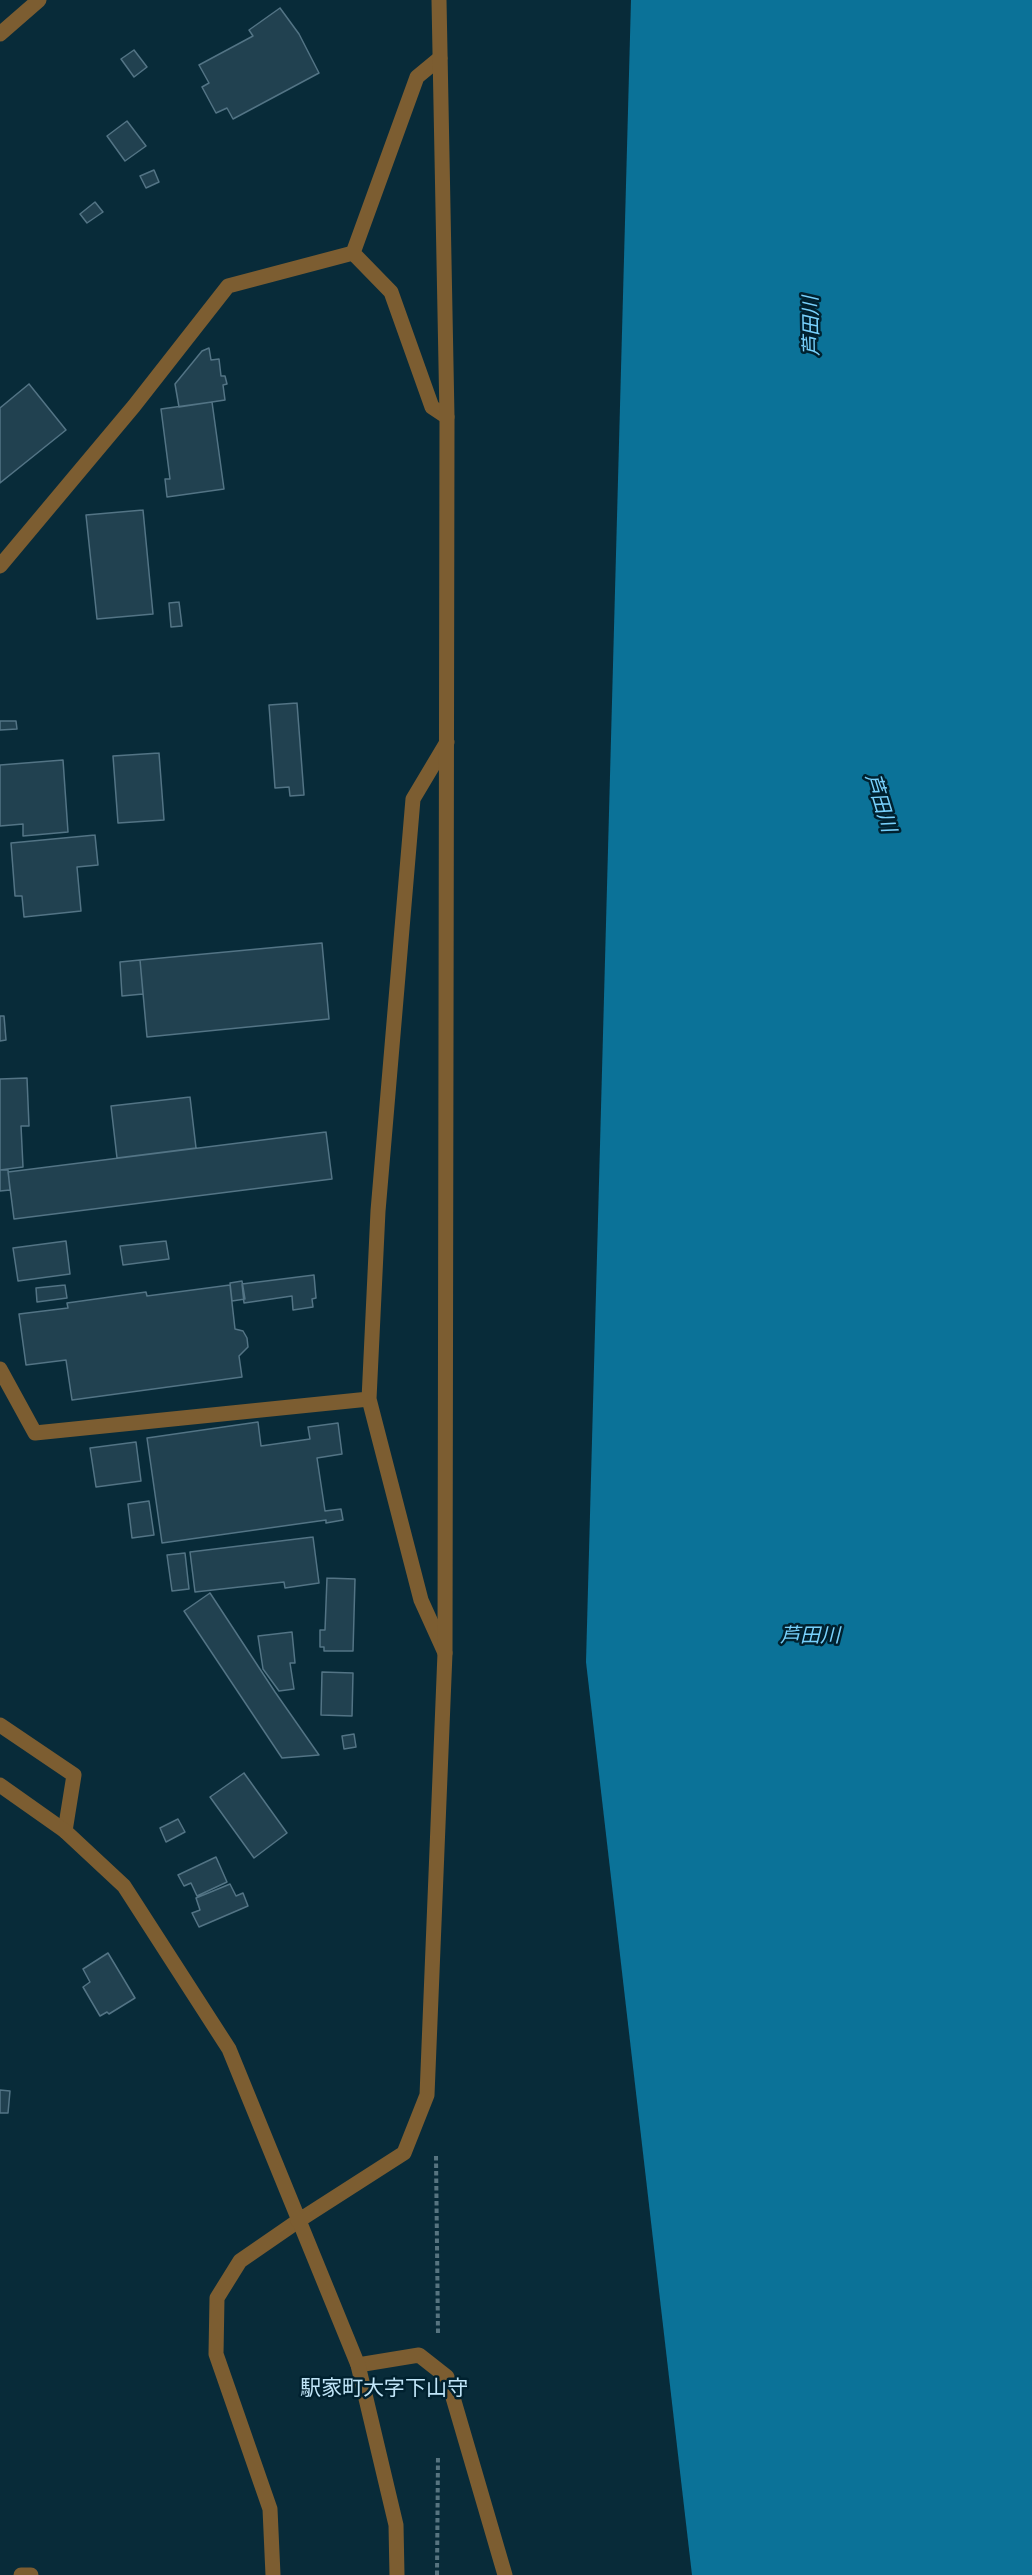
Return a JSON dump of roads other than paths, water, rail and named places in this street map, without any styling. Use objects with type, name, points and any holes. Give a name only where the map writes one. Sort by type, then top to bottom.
[{"type":"street","points":[[0,34],[39,0]]},
{"type":"street","points":[[273,2575],[270,2509],[216,2354],[217,2298],[240,2261],[404,2153],[427,2094],[445,1653],[447,417],[440,0]]},
{"type":"street","points":[[353,253],[417,77],[440,58]]},
{"type":"street","points":[[353,253],[391,292],[432,407],[447,417]]},
{"type":"street","points":[[0,566],[134,406],[228,286],[353,253]]},
{"type":"street","points":[[445,1653],[421,1600],[369,1399],[378,1211],[413,799],[447,742]]},
{"type":"street","points":[[0,1369],[35,1433],[369,1399]]},
{"type":"street","points":[[0,1725],[74,1775],[65,1831]]},
{"type":"street","points":[[0,1785],[65,1831],[124,1886],[229,2049],[358,2365],[396,2525],[397,2575]]},
{"type":"street","points":[[358,2365],[419,2355],[447,2377],[505,2575]]},
{"type":"street","points":[[21,2575],[31,2575]]},
{"type":"water","name":"芦田川","points":[[631,0],[1032,0],[1032,2575],[692,2575],[586,1662]]},
{"type":"district","name":"駅家町大字下山守","points":[[384,2389]]}]
